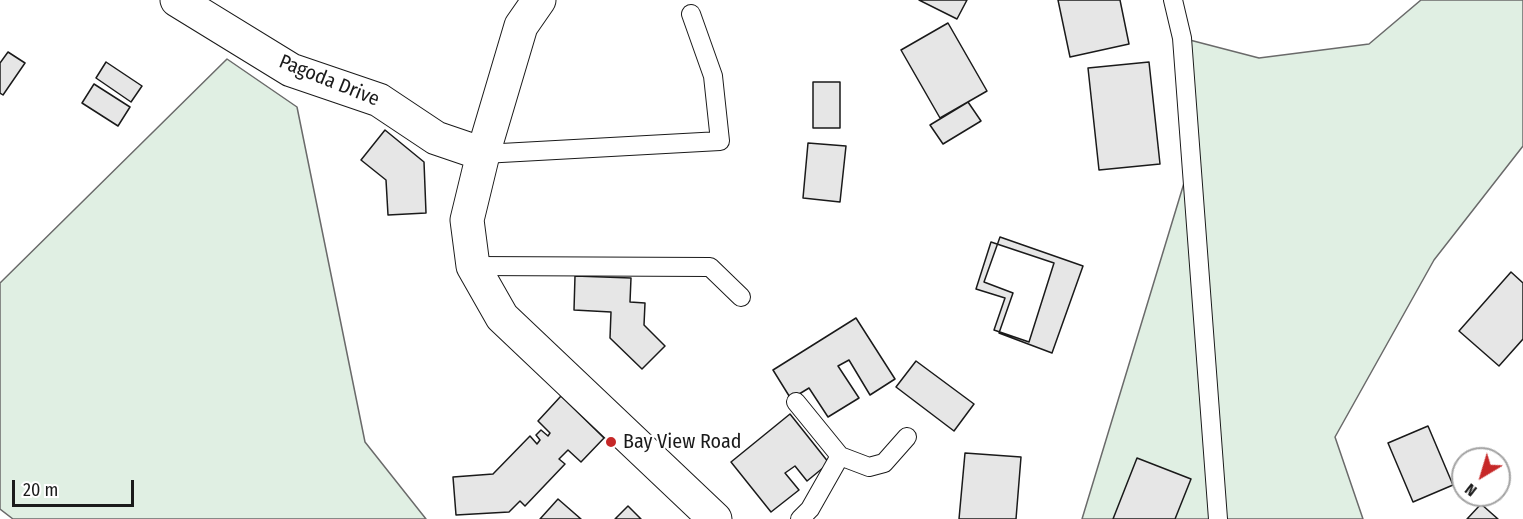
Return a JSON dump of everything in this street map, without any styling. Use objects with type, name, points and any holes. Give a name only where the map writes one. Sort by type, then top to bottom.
[{"type":"street","name":"Pagoda Drive","points":[[177,0],[291,70],[379,100],[436,138],[483,154]]},
{"type":"street","points":[[539,0],[521,26],[483,154],[467,220],[473,266],[502,317],[715,519]]},
{"type":"lane","points":[[1173,0],[1182,38],[1218,519]]},
{"type":"lane","points":[[483,154],[720,141],[712,76],[691,14]]},
{"type":"lane","points":[[473,266],[710,267],[741,297]]},
{"type":"lane","points":[[796,402],[840,456],[869,467],[884,463],[907,437]]},
{"type":"lane","points":[[801,519],[810,508],[840,456]]},
{"type":"green space","points":[[1421,0],[1523,0],[1523,146],[1434,260],[1335,437],[1363,519],[1082,519],[1191,160],[1182,38],[1259,58],[1369,44]]},
{"type":"green space","points":[[227,59],[297,107],[365,442],[426,519],[13,519],[0,509],[0,283]]},
{"type":"building","points":[[919,0],[967,0],[957,19]]},
{"type":"building","points":[[1058,0],[1120,0],[1129,44],[1070,57]]},
{"type":"building","points":[[948,23],[987,91],[940,118],[901,50]]},
{"type":"building","points":[[8,52],[25,63],[3,95],[0,93],[0,63]]},
{"type":"building","points":[[106,62],[142,86],[131,102],[96,78]]},
{"type":"building","points":[[1149,62],[1160,164],[1099,170],[1088,68]]},
{"type":"building","points":[[813,82],[840,82],[840,128],[813,128]]},
{"type":"building","points":[[94,84],[130,107],[118,126],[82,103]]},
{"type":"building","points":[[968,102],[981,121],[943,144],[930,125]]},
{"type":"building","points":[[385,130],[424,162],[426,213],[388,215],[386,180],[361,160]]},
{"type":"building","points":[[808,143],[846,146],[840,202],[803,198]]},
{"type":"building","points":[[1000,237],[1083,266],[1052,353],[999,333],[1013,293],[984,282]]},
{"type":"building","points":[[991,242],[1054,263],[1029,342],[994,330],[1005,298],[976,289]]},
{"type":"building","points":[[1511,272],[1523,283],[1523,339],[1499,366],[1459,331]]},
{"type":"building","points":[[575,276],[631,278],[630,302],[645,303],[644,325],[665,346],[642,369],[610,338],[611,312],[574,310]]},
{"type":"building","points":[[856,318],[895,379],[870,395],[849,360],[838,366],[859,398],[828,417],[809,388],[791,399],[773,370]]},
{"type":"building","points":[[916,361],[974,404],[954,431],[896,387]]},
{"type":"building","points":[[561,396],[604,438],[581,462],[568,450],[559,459],[565,464],[525,506],[520,501],[509,512],[456,515],[453,477],[493,474],[530,436],[537,444],[540,440],[536,435],[541,430],[548,436],[550,433],[538,421]]},
{"type":"building","points":[[790,414],[829,463],[807,481],[795,466],[785,473],[799,490],[771,512],[731,462]]},
{"type":"building","points":[[1428,426],[1451,480],[1451,486],[1413,502],[1388,443]]},
{"type":"building","points":[[965,453],[1021,457],[1016,519],[959,519]]},
{"type":"building","points":[[1137,458],[1191,479],[1175,519],[1113,519]]},
{"type":"building","points":[[558,499],[581,519],[540,519]]},
{"type":"building","points":[[628,506],[641,519],[615,519]]},
{"type":"building","points":[[1478,507],[1484,507],[1498,519],[1467,519]]},
{"type":"place","name":"Bay View Road","points":[[611,442]]}]
